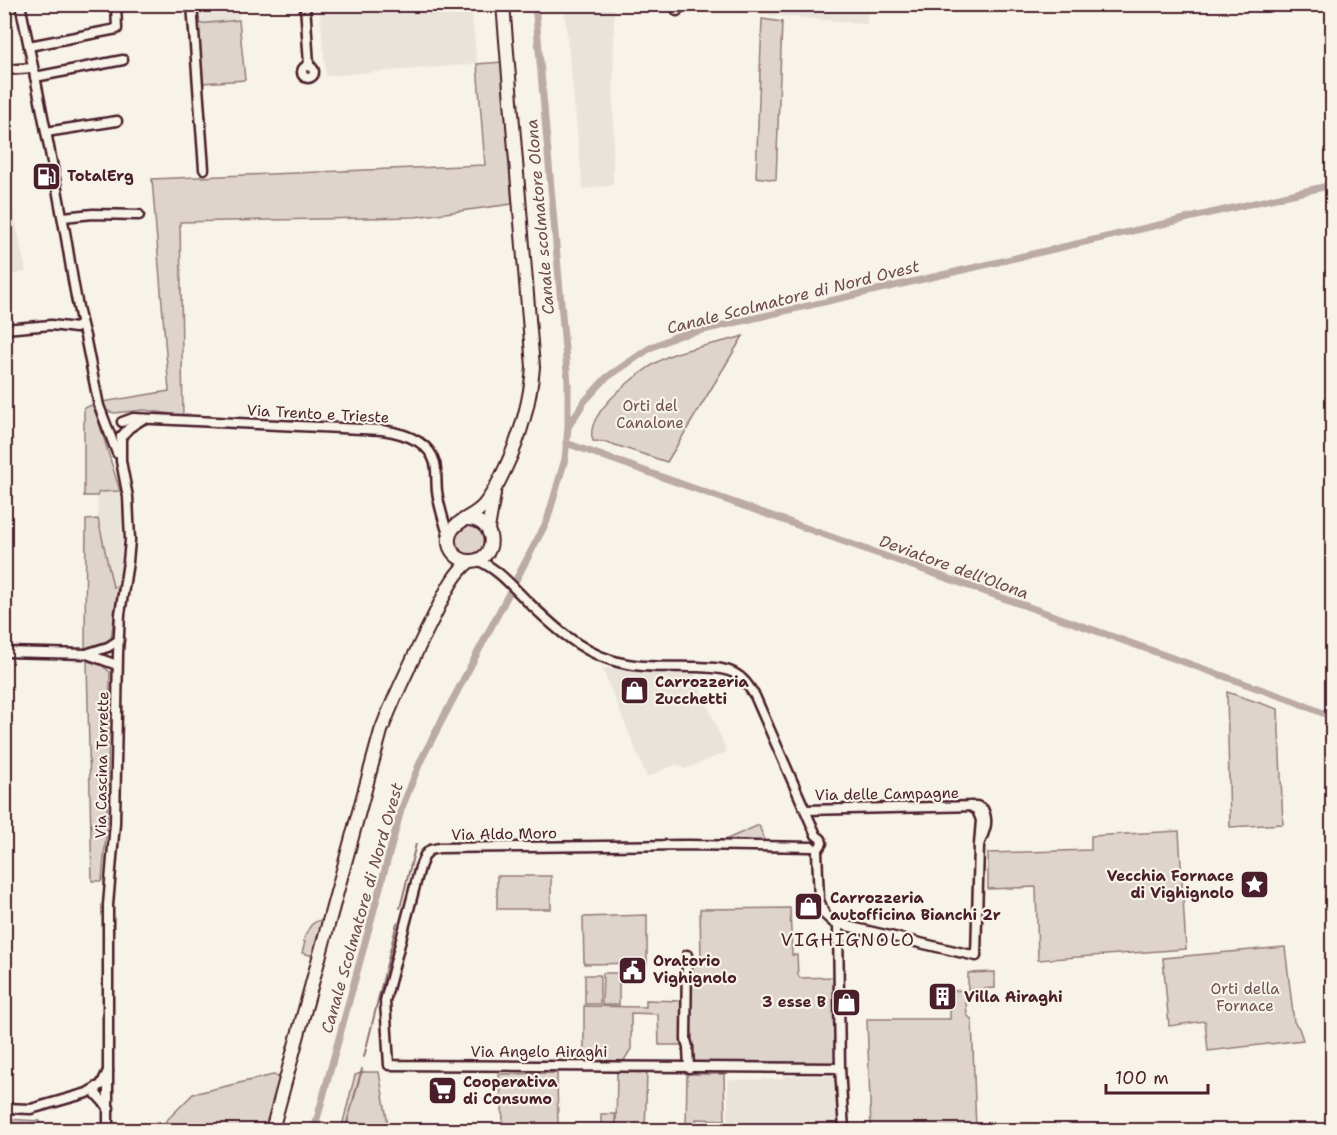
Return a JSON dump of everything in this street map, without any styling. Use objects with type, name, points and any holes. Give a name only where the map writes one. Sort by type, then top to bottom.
[{"type":"main road","points":[[449,587],[453,552],[449,537],[452,529],[486,503],[495,490],[523,426],[530,398],[533,367],[503,4]]},
{"type":"main road","points":[[272,1131],[381,731],[402,682],[459,570],[487,552],[490,544],[488,529],[495,490]]},
{"type":"main road","points":[[463,521],[480,522],[488,529]]},
{"type":"main road","points":[[453,552],[461,559],[474,560]]},
{"type":"street","points":[[20,4],[63,217],[78,302],[77,323],[101,410],[117,430]]},
{"type":"street","points":[[29,45],[117,29],[116,4]]},
{"type":"street","points":[[192,4],[204,169]]},
{"type":"street","points":[[305,4],[309,65]]},
{"type":"street","points":[[35,77],[123,60]]},
{"type":"street","points":[[4,70],[33,68]]},
{"type":"street","points":[[46,132],[117,121]]},
{"type":"street","points":[[63,217],[93,214],[139,215]]},
{"type":"street","points":[[4,329],[77,323]]},
{"type":"street","name":"Via Trento e Trieste","points":[[117,430],[144,419],[393,431],[419,442],[430,452],[435,465],[440,505],[449,537]]},
{"type":"street","name":"Via Cascina Torrette","points":[[102,1091],[108,1070],[108,913],[115,823],[118,640],[129,540],[128,498],[117,430]]},
{"type":"street","points":[[440,505],[446,515],[463,521]]},
{"type":"street","points":[[490,544],[495,564],[501,574],[525,599],[585,649],[601,657],[627,664],[714,668],[729,671],[748,684],[806,810],[819,903],[829,920],[838,925],[840,1068],[844,1130]]},
{"type":"street","points":[[474,560],[501,574]]},
{"type":"street","points":[[4,652],[87,654],[108,648],[118,640]]},
{"type":"street","points":[[87,654],[117,665]]},
{"type":"street","name":"Via delle Campagne","points":[[806,810],[970,806],[977,810],[981,820],[976,956],[838,925]]},
{"type":"street","name":"Via Aldo Moro","points":[[389,1065],[385,1001],[420,867],[430,850],[439,848],[812,842]]},
{"type":"street","points":[[687,955],[688,1068]]},
{"type":"street","name":"Via Angelo Airaghi","points":[[389,1065],[840,1068]]},
{"type":"street","points":[[4,1108],[31,1109],[102,1091],[109,1109],[108,1131]]},
{"type":"shaded area","points":[[193,5],[238,5],[239,20],[195,24]]},
{"type":"shaded area","points":[[319,5],[471,5],[477,64],[326,76]]},
{"type":"shaded area","points":[[564,5],[614,5],[613,185],[583,189]]},
{"type":"shaded area","points":[[645,5],[867,5],[867,24],[681,6]]},
{"type":"shaded area","points":[[13,209],[26,272],[5,276],[5,211]]},
{"type":"shaded area","points":[[120,491],[122,561],[118,586],[113,587],[98,519],[97,496],[98,492]]},
{"type":"shaded area","points":[[602,668],[694,674],[727,752],[685,769],[677,764],[647,777]]},
{"type":"shaded area","points":[[783,1076],[837,1076],[838,1130],[728,1130],[728,1080],[783,1079]]},
{"type":"green space","points":[[762,19],[782,22],[776,180],[756,177]]},
{"type":"green space","points":[[239,20],[245,80],[203,83],[198,24]]},
{"type":"green space","points":[[502,62],[512,204],[415,217],[180,222],[183,420],[172,419],[171,414],[144,410],[106,412],[102,402],[169,391],[152,179],[485,165],[477,64]]},
{"type":"green space","name":"Orti del Canalone","points":[[743,336],[667,462],[606,442],[593,441],[592,429],[607,403],[619,390],[648,368],[671,355]]},
{"type":"green space","points":[[95,404],[120,491],[99,492],[97,496],[84,496],[84,408]]},
{"type":"green space","points":[[98,519],[113,587],[118,586],[111,640],[85,648],[86,520]]},
{"type":"green space","points":[[470,525],[476,526],[484,534],[484,546],[476,554],[470,555],[464,554],[456,546],[455,540],[456,534],[464,526]]},
{"type":"green space","points":[[87,661],[101,665],[110,672],[107,823],[102,881],[92,881]]},
{"type":"green space","points":[[1227,692],[1278,709],[1283,824],[1230,827]]},
{"type":"green space","points":[[759,825],[765,842],[718,843]]},
{"type":"green space","points":[[1179,831],[1186,949],[1038,960],[1036,887],[988,889],[988,853],[1091,850],[1091,836]]},
{"type":"green space","points":[[497,876],[551,876],[551,909],[497,909]]},
{"type":"green space","points":[[790,908],[792,955],[797,955],[798,975],[800,978],[834,977],[837,1061],[833,1064],[692,1062],[690,959],[701,959],[700,909]]},
{"type":"green space","points":[[647,915],[647,963],[584,964],[583,917]]},
{"type":"green space","points":[[325,919],[314,956],[302,953],[305,942],[303,941],[310,926]]},
{"type":"green space","name":"Orti della Fornace","points":[[1285,947],[1294,1022],[1303,1040],[1208,1051],[1205,1021],[1169,1026],[1163,958]]},
{"type":"green space","points":[[995,972],[995,988],[968,990],[968,973]]},
{"type":"green space","points":[[603,973],[619,973],[619,1005],[602,1005]]},
{"type":"green space","points":[[585,975],[600,975],[600,1004],[585,1004]]},
{"type":"green space","points":[[965,990],[967,1015],[972,1020],[976,1130],[871,1130],[867,1019],[950,1019],[950,991]]},
{"type":"green space","points":[[646,1000],[681,1001],[681,1045],[659,1045],[658,1014],[631,1013],[631,1049],[623,1062],[584,1062],[584,1006],[646,1007]]},
{"type":"green space","points":[[364,1072],[379,1072],[389,1130],[341,1130],[355,1075]]},
{"type":"green space","points":[[617,1072],[647,1073],[645,1130],[616,1130]]},
{"type":"green space","points":[[557,1073],[558,1130],[504,1130],[499,1074]]},
{"type":"green space","points":[[687,1074],[724,1074],[725,1120],[696,1119],[696,1130],[686,1130]]},
{"type":"green space","points":[[273,1075],[277,1076],[279,1081],[266,1130],[165,1130],[165,1122],[193,1094]]},
{"type":"green space","points":[[601,1114],[615,1114],[615,1130],[601,1130]]},
{"type":"green space","points":[[4,1119],[40,1121],[39,1130],[5,1130]]},
{"type":"waterway","name":"Canale scolmatore Olona","points":[[535,4],[568,383],[568,427]]},
{"type":"waterway","name":"Canale Scolmatore di Nord Ovest","points":[[314,1130],[401,810],[421,760],[547,521],[565,459],[568,427],[584,402],[606,378],[650,348],[677,336],[1332,185]]},
{"type":"waterway","name":"Deviatore dell'Olona","points":[[566,443],[1294,701],[1332,717]]},
{"type":"waterway","points":[[400,908],[416,844]]},
{"type":"waterway","points":[[364,1057],[397,923]]},
{"type":"waterway","points":[[345,1130],[362,1069]]},
{"type":"place","name":"TotalErg","points":[[46,176]]},
{"type":"place","name":"Carrozzeria Zucchetti","points":[[634,691]]},
{"type":"place","name":"Vecchia Fornace di Vighignolo","points":[[1255,885]]},
{"type":"place","name":"Carrozzeria autofficina Bianchi 2r","points":[[809,907]]},
{"type":"place","name":"Oratorio Vighignolo","points":[[632,970]]},
{"type":"place","name":"Villa Airaghi","points":[[943,997]]},
{"type":"place","name":"3 esse B","points":[[847,1002]]},
{"type":"place","name":"Cooperativa di Consumo","points":[[442,1091]]},
{"type":"district","name":"VIGHIGNOLO","points":[[848,940]]}]
